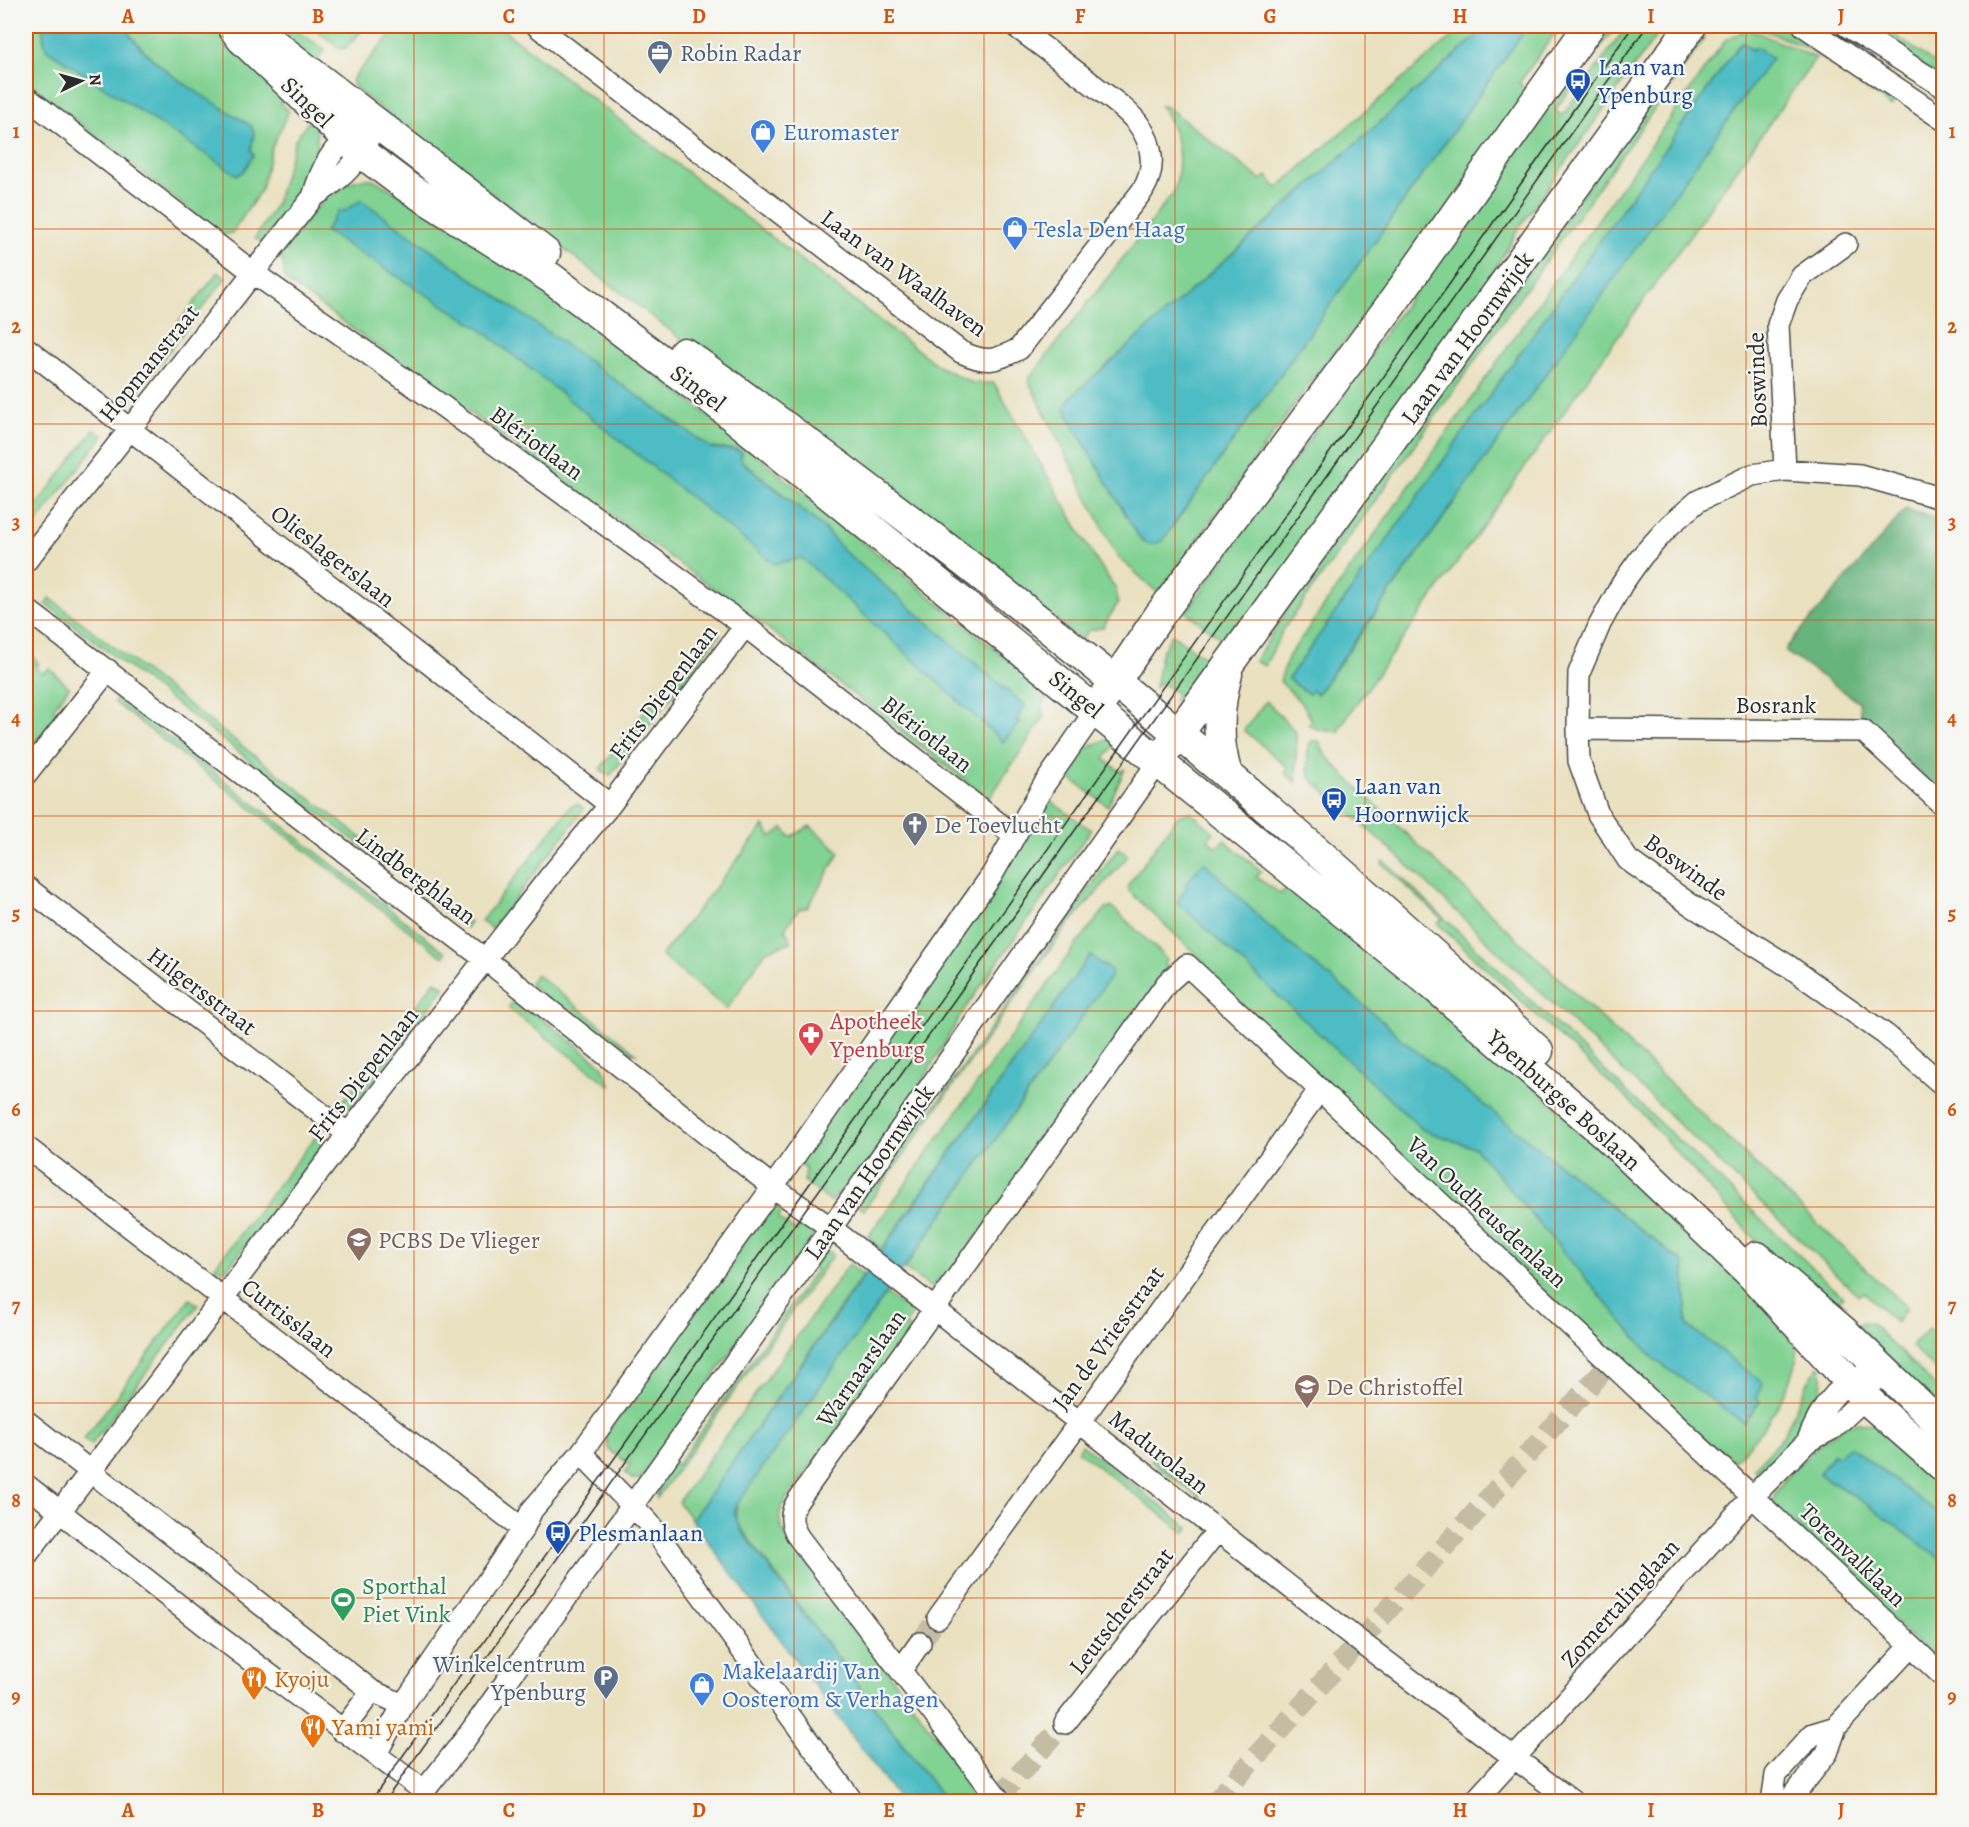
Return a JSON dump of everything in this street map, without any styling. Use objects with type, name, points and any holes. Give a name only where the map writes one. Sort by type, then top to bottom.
[{"type":"main road","name":"Singel","points":[[232,26],[242,39],[353,146],[406,186],[551,278],[693,385],[1159,761]]},
{"type":"main road","name":"Singel","points":[[248,26],[376,121],[555,260],[759,406],[1116,681],[1178,734]]},
{"type":"main road","points":[[1096,710],[1159,616],[1391,305],[1589,26]]},
{"type":"main road","name":"Laan van Hoornwijck","points":[[1159,761],[1691,26]]},
{"type":"main road","points":[[1227,774],[1221,759],[1219,726],[1220,701],[1228,668]]},
{"type":"main road","name":"Ypenburgse Boslaan","points":[[1178,734],[1434,953],[1735,1238],[1881,1366],[1944,1428]]},
{"type":"main road","name":"Ypenburgse Boslaan","points":[[1159,761],[1434,986],[1606,1135],[1750,1273],[1857,1390],[1944,1467]]},
{"type":"street","name":"Laan van Waalhaven","points":[[537,26],[961,352],[980,361],[998,359],[1019,349],[1150,180],[1151,152],[1146,137],[1128,112],[1017,26]]},
{"type":"street","points":[[1804,26],[1944,120]]},
{"type":"street","points":[[1847,26],[1944,87]]},
{"type":"street","name":"Blériotlaan","points":[[26,97],[255,274],[441,405],[746,626],[1015,836]]},
{"type":"street","name":"Hopmanstraat","points":[[26,561],[129,428],[255,274],[313,197],[320,173],[353,146],[376,121]]},
{"type":"street","name":"Boswinde","points":[[1785,470],[1778,325],[1787,300],[1802,276],[1846,244]]},
{"type":"street","name":"Olieslagerslaan","points":[[26,348],[610,805]]},
{"type":"street","name":"Boswinde","points":[[1944,499],[1860,475],[1785,470],[1752,475],[1698,501],[1670,525],[1642,556],[1600,624],[1579,673],[1578,729],[1579,761],[1598,814],[1628,860],[1691,905],[1790,967],[1886,1035],[1944,1086]]},
{"type":"street","name":"Lindberghlaan","points":[[26,609],[486,960],[773,1187]]},
{"type":"street","name":"Frits Diepenlaan","points":[[26,1556],[348,1134],[610,805],[746,626]]},
{"type":"street","points":[[26,774],[108,670]]},
{"type":"street","points":[[26,1485],[342,1731],[376,1754],[403,1705],[522,1529],[532,1510],[581,1453],[773,1187],[992,875],[1044,785],[1096,710]]},
{"type":"street","name":"Bosrank","points":[[1578,729],[1863,731],[1944,806]]},
{"type":"street","name":"Laan van Hoornwijck","points":[[376,1754],[424,1791],[466,1738],[831,1228],[1159,761]]},
{"type":"street","name":"Hilgersstraat","points":[[26,887],[348,1134]]},
{"type":"street","name":"Van Oudheusdenlaan","points":[[1187,965],[1753,1496]]},
{"type":"street","name":"Warnaarslaan","points":[[1001,1802],[799,1538],[791,1518],[794,1505],[925,1303],[1167,983],[1187,965]]},
{"type":"street","name":"Jan de Vriesstraat","points":[[938,1618],[1320,1089]]},
{"type":"street","name":"Curtisslaan","points":[[26,1147],[522,1529]]},
{"type":"street","name":"Madurolaan","points":[[773,1187],[831,1228],[1359,1641],[1515,1756],[1573,1802]]},
{"type":"street","name":"Zomertalinglaan","points":[[1474,1802],[1753,1496],[1807,1442],[1818,1415],[1857,1390],[1881,1366]]},
{"type":"street","points":[[26,1421],[372,1691],[403,1705]]},
{"type":"street","points":[[581,1453],[649,1523],[853,1802]]},
{"type":"street","name":"Torenvalklaan","points":[[1753,1496],[1944,1677]]},
{"type":"street","name":"Leutscherstraat","points":[[1065,1723],[1217,1530]]},
{"type":"street","points":[[901,1670],[920,1643]]},
{"type":"street","points":[[1784,1802],[1792,1798],[1827,1753],[1836,1727],[1911,1646]]},
{"type":"street","points":[[342,1731],[372,1691]]},
{"type":"street","points":[[1772,1802],[1776,1775],[1813,1734],[1836,1727]]},
{"type":"green space","points":[[26,26],[42,26],[44,43],[251,151],[254,133],[251,126],[165,70],[136,42],[124,26],[216,26],[289,96],[280,103],[289,111],[272,147],[261,190],[232,233],[221,235],[26,81]]},
{"type":"green space","points":[[264,26],[290,26],[325,50],[315,63]]},
{"type":"green space","points":[[311,26],[366,26],[347,47],[341,49]]},
{"type":"green space","points":[[398,26],[498,26],[940,367],[973,383],[994,383],[1096,560],[1116,589],[1118,603],[1103,627],[1088,631],[1082,640],[761,400],[358,91],[352,82],[353,78]]},
{"type":"green space","points":[[1464,26],[1488,26],[1070,398],[1067,414],[1140,539],[1147,544],[1163,540],[1528,26],[1560,26],[1519,83],[1530,92],[1392,285],[1315,376],[1159,594],[1117,556],[1028,380],[1174,192],[1179,158],[1178,148],[1172,127],[1161,106],[1167,107],[1261,180],[1267,176],[1277,188]]},
{"type":"green space","points":[[1604,26],[1616,26],[1555,110],[1562,116],[1627,26],[1663,26],[1519,228],[1457,334],[1234,648],[1186,612]]},
{"type":"green space","points":[[1754,26],[1794,26],[1876,82],[1871,88],[1888,99],[1893,93],[1895,101],[1891,106],[1809,49]]},
{"type":"green space","points":[[1865,26],[1882,26],[1943,69],[1943,80]]},
{"type":"green space","points":[[1749,29],[1816,58],[1340,727],[1340,731],[1312,727],[1308,724],[1312,721],[1304,706],[1280,681],[1288,657],[1726,39]],"holes":[[[1741,42],[1753,50],[1756,47],[1771,58],[1318,694],[1312,690],[1309,694],[1288,679]]]},
{"type":"green space","points":[[1697,34],[1704,39],[1283,630],[1265,666],[1255,661],[1292,603]]},
{"type":"green space","points":[[308,122],[314,122],[317,138],[316,155],[311,171],[293,202],[262,243],[255,238],[276,204],[296,138]]},
{"type":"green space","points":[[373,179],[529,270],[1050,694],[1042,705],[1044,717],[989,799],[753,617],[285,280],[283,261],[279,258],[325,199],[350,183]],"holes":[[[361,200],[711,448],[737,449],[742,453],[741,460],[823,527],[843,550],[1025,706],[1017,719],[1020,723],[1003,742],[802,558],[632,449],[477,326],[325,231],[340,210],[343,212]]]},
{"type":"green space","points":[[218,272],[226,278],[129,402],[121,396]]},
{"type":"green space","points":[[94,430],[103,436],[26,537],[26,519]]},
{"type":"green space","points":[[1906,509],[1943,521],[1943,795],[1861,723],[1859,702],[1786,652],[1786,648]]},
{"type":"green space","points":[[50,598],[390,860],[386,865],[46,604]]},
{"type":"green space","points":[[710,626],[720,634],[610,776],[600,769]]},
{"type":"green space","points":[[1172,634],[1218,667],[1198,686],[1174,700],[1177,694],[1160,682],[1155,688],[1161,654]]},
{"type":"green space","points":[[26,648],[39,664],[34,664],[42,674],[49,668],[69,687],[53,709],[58,713],[26,755]]},
{"type":"green space","points":[[118,698],[446,953],[443,957],[114,702]]},
{"type":"green space","points":[[1266,701],[1296,732],[1296,783],[1285,773],[1288,768],[1244,730]]},
{"type":"green space","points":[[1119,738],[1104,759],[1121,772],[1125,769],[1108,806],[1060,771],[1086,748],[1101,741]]},
{"type":"green space","points":[[1312,741],[1319,741],[1325,754],[1339,770],[1907,1308],[1896,1323],[1864,1292],[1859,1296],[1396,854],[1313,781],[1308,764],[1308,746]]},
{"type":"green space","points":[[1045,797],[1091,830],[964,1010],[901,1117],[845,1196],[839,1192],[831,1202],[804,1181],[805,1167],[796,1162]]},
{"type":"green space","points":[[578,804],[584,809],[492,929],[481,921],[571,806]]},
{"type":"green space","points":[[1190,812],[1214,832],[1208,840],[1217,847],[1224,840],[1261,871],[1256,877],[1281,894],[1286,888],[1352,928],[1710,1241],[1797,1345],[1797,1359],[1786,1391],[1755,1438],[1734,1461],[1721,1449],[1717,1453],[1199,965],[1203,961],[1129,891],[1128,885],[1178,816]],"holes":[[[1205,863],[1266,924],[1400,1038],[1684,1264],[1687,1325],[1763,1383],[1756,1399],[1760,1402],[1744,1423],[1654,1359],[1475,1148],[1423,1130],[1178,902]]]},
{"type":"green space","points":[[764,826],[771,837],[783,828],[791,837],[810,826],[840,852],[807,908],[799,909],[785,928],[791,942],[766,951],[727,1009],[661,956]]},
{"type":"green space","points":[[1118,848],[1128,856],[1064,930],[864,1210],[854,1203],[941,1098]]},
{"type":"green space","points":[[1384,861],[1843,1297],[1829,1312],[1778,1265],[1638,1109],[1438,924],[1442,919],[1382,864]]},
{"type":"green space","points":[[406,871],[470,922],[466,928],[401,877]]},
{"type":"green space","points":[[1112,907],[1162,954],[1166,960],[1164,965],[1168,969],[944,1282],[940,1278],[931,1288],[905,1268],[1111,976],[1111,970],[1090,956],[881,1250],[868,1237],[1075,946],[1106,908]]},
{"type":"green space","points":[[536,974],[636,1053],[613,1051],[529,984]]},
{"type":"green space","points":[[435,981],[445,987],[351,1109],[342,1102]]},
{"type":"green space","points":[[516,998],[602,1065],[612,1087],[508,1008]]},
{"type":"green space","points":[[317,1135],[325,1142],[227,1269],[222,1271],[215,1266]]},
{"type":"green space","points":[[773,1202],[785,1207],[778,1218],[796,1231],[805,1221],[811,1226],[814,1235],[641,1479],[632,1479],[625,1473],[630,1465],[608,1449],[606,1435]]},
{"type":"green space","points":[[831,1252],[832,1256],[657,1498],[659,1481],[670,1461],[677,1465],[816,1270],[810,1265],[824,1253]]},
{"type":"green space","points":[[849,1264],[863,1275],[692,1520],[678,1502]]},
{"type":"green space","points":[[886,1294],[913,1313],[905,1325],[911,1329],[785,1501],[780,1513],[780,1523],[783,1532],[985,1801],[945,1801],[735,1520],[737,1504]]},
{"type":"green space","points":[[190,1299],[198,1305],[91,1445],[84,1439]]},
{"type":"green space","points":[[1863,1322],[1871,1323],[1943,1394],[1943,1417],[1857,1325]]},
{"type":"green space","points":[[1929,1329],[1943,1342],[1943,1377],[1912,1346]]},
{"type":"green space","points":[[1821,1366],[1822,1382],[1813,1412],[1794,1439],[1761,1475],[1754,1468],[1782,1438],[1807,1384]]},
{"type":"green space","points":[[1858,1422],[1878,1425],[1943,1474],[1943,1517],[1849,1446],[1837,1457],[1834,1454],[1819,1474],[1867,1504],[1943,1561],[1943,1668],[1773,1504],[1774,1496],[1780,1486],[1800,1463],[1841,1428]]},
{"type":"green space","points":[[1082,1445],[1189,1528],[1185,1533],[1078,1451]]},
{"type":"green space","points":[[1156,1455],[1202,1491],[1199,1497],[1151,1461]]},
{"type":"water","points":[[42,26],[124,26],[136,42],[165,70],[251,126],[254,133],[251,151],[254,154],[243,172],[237,175],[46,49]]},
{"type":"water","points":[[1488,26],[1528,26],[1163,540],[1148,544],[1140,539],[1067,414],[1065,406],[1070,398]]},
{"type":"water","points":[[1741,42],[1752,50],[1756,47],[1772,58],[1317,694],[1312,690],[1309,694],[1288,679]]},
{"type":"water","points":[[361,200],[711,448],[741,451],[741,461],[823,527],[843,550],[1025,706],[1017,719],[1020,723],[1003,742],[802,558],[774,564],[477,326],[325,231],[339,210],[343,212]]},
{"type":"water","points":[[1204,862],[1266,924],[1400,1038],[1684,1264],[1687,1325],[1763,1383],[1757,1398],[1760,1401],[1744,1423],[1654,1359],[1475,1148],[1423,1130],[1177,902],[1187,887],[1185,884]]},
{"type":"water","points":[[1090,955],[1111,971],[1111,976],[737,1504],[734,1512],[740,1529],[945,1801],[900,1801],[692,1520]]},
{"type":"water","points":[[1849,1446],[1943,1517],[1943,1561],[1867,1504],[1819,1474],[1834,1454],[1837,1457]]},
{"type":"tunnel","points":[[1215,1802],[1610,1363]]},
{"type":"tunnel","points":[[920,1643],[938,1618]]},
{"type":"tunnel","points":[[998,1798],[1065,1723]]},
{"type":"tram line","points":[[370,1802],[1633,26]]},
{"type":"tram line","points":[[384,1802],[1647,26]]},
{"type":"place","name":"Robin Radar","points":[[660,76]]},
{"type":"place","name":"Laan van Ypenburg","points":[[1578,104]]},
{"type":"place","name":"Euromaster","points":[[763,155]]},
{"type":"place","name":"Tesla Den Haag","points":[[1015,252]]},
{"type":"place","name":"Laan van Hoornwijck","points":[[1334,823]]},
{"type":"place","name":"De Toevlucht","points":[[915,848]]},
{"type":"place","name":"Apotheek Ypenburg","points":[[811,1058]]},
{"type":"place","name":"PCBS De Vlieger","points":[[359,1263]]},
{"type":"place","name":"De Christoffel","points":[[1307,1410]]},
{"type":"place","name":"Plesmanlaan","points":[[558,1556]]},
{"type":"place","name":"Sporthal Piet Vink","points":[[343,1623]]},
{"type":"place","name":"Winkelcentrum Ypenburg","points":[[606,1701]]},
{"type":"place","name":"Kyoju","points":[[254,1702]]},
{"type":"place","name":"Makelaardij Van Oosterom & Verhagen","points":[[702,1708]]},
{"type":"place","name":"Yami yami","points":[[313,1750]]}]
